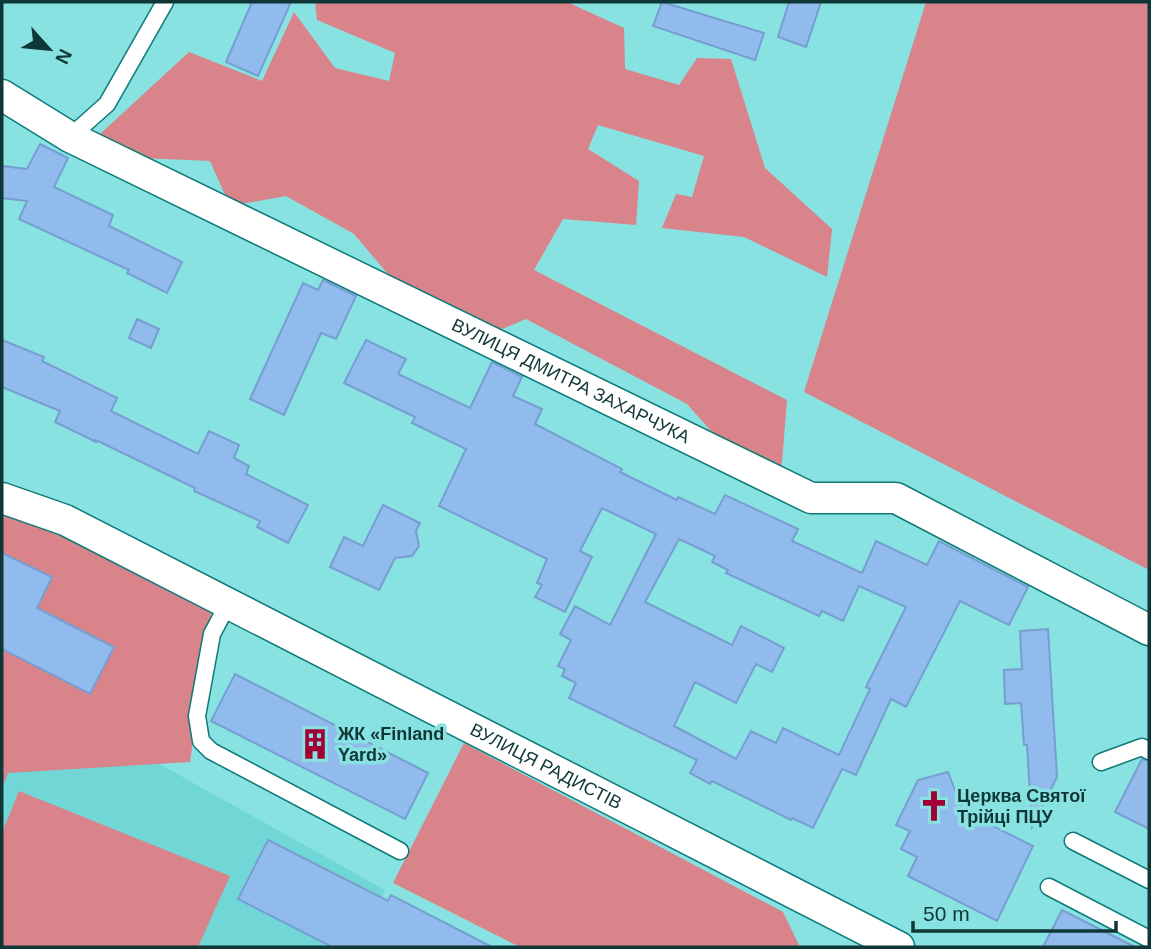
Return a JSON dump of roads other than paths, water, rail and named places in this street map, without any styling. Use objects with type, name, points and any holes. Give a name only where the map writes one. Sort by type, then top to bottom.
[{"type":"street","name":"ВУЛИЦЯ ДМИТРА ЗАХАРЧУКА","points":[[2,95],[70,136],[811,498],[897,498],[1149,630]]},
{"type":"street","name":"ВУЛИЦЯ РАДИСТІВ","points":[[2,498],[65,520],[898,947]]},
{"type":"lane","points":[[70,136],[107,104],[165,2]]},
{"type":"lane","points":[[228,604],[212,634],[197,716],[201,741],[211,751],[400,851]]},
{"type":"lane","points":[[1101,762],[1142,747],[1149,751]]},
{"type":"lane","points":[[1073,841],[1149,880]]},
{"type":"lane","points":[[1049,887],[1149,939]]},
{"type":"place","name":"ЖК «Finland Yard»","points":[[315,744]]},
{"type":"place","name":"Церква Святої Трійці ПЦУ","points":[[934,806]]}]
